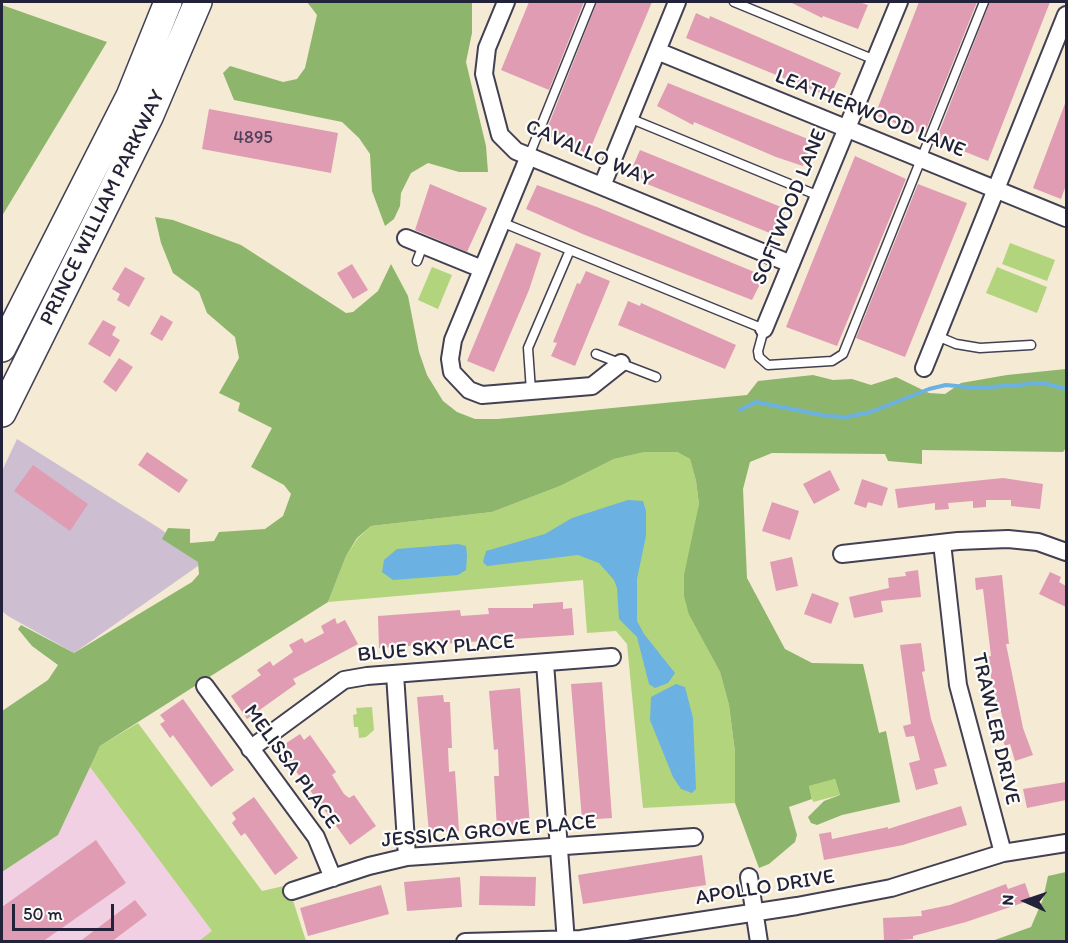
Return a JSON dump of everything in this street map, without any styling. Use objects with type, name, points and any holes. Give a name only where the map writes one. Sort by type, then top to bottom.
[{"type":"highway","name":"PRINCE WILLIAM PARKWAY","points":[[2,348],[130,96],[168,2]]},
{"type":"highway","name":"PRINCE WILLIAM PARKWAY","points":[[2,412],[150,115],[198,2]]},
{"type":"street","name":"CAVALLO WAY","points":[[506,2],[487,48],[484,74],[500,135],[516,151],[791,264]]},
{"type":"street","points":[[602,186],[677,2]]},
{"type":"street","name":"SOFTWOOD LANE","points":[[764,329],[899,2]]},
{"type":"street","points":[[924,368],[1066,15]]},
{"type":"street","name":"LEATHERWOOD LANE","points":[[657,51],[1066,218]]},
{"type":"street","points":[[529,156],[453,340],[450,359],[452,372],[469,390],[482,394],[592,386],[621,363]]},
{"type":"street","points":[[406,238],[482,269]]},
{"type":"street","points":[[842,554],[942,543],[1017,539],[1047,545],[1066,552]]},
{"type":"street","name":"TRAWLER DRIVE","points":[[942,543],[958,685],[1003,853]]},
{"type":"street","name":"BLUE SKY PLACE","points":[[250,749],[344,680],[612,657]]},
{"type":"street","points":[[545,663],[566,941]]},
{"type":"street","points":[[395,674],[407,857]]},
{"type":"street","name":"MELISSA PLACE","points":[[205,686],[320,843],[333,878]]},
{"type":"street","name":"JESSICA GROVE PLACE","points":[[292,891],[407,857],[694,837]]},
{"type":"street","name":"APOLLO DRIVE","points":[[465,942],[566,941],[755,912],[891,888],[1003,853],[1066,843]]},
{"type":"street","points":[[749,877],[759,942]]},
{"type":"lane","points":[[529,156],[591,2]]},
{"type":"lane","points":[[734,2],[875,60]]},
{"type":"lane","points":[[501,222],[764,329],[758,351],[759,357],[768,365],[832,361],[843,354],[984,2]]},
{"type":"lane","points":[[629,118],[819,196]]},
{"type":"lane","points":[[417,261],[423,245]]},
{"type":"lane","points":[[531,390],[528,348],[570,250]]},
{"type":"lane","points":[[937,336],[956,344],[980,348],[1031,345]]},
{"type":"lane","points":[[596,354],[656,377]]},
{"type":"shaded area","points":[[17,439],[159,528],[205,561],[74,653],[8,616],[2,611],[2,471]]},
{"type":"shaded area","points":[[90,767],[213,932],[199,942],[2,942],[2,872],[58,835]]},
{"type":"green space","points":[[307,2],[472,2],[472,33],[466,62],[486,146],[488,172],[459,172],[428,163],[411,173],[401,193],[400,206],[394,219],[385,226],[372,191],[370,154],[359,138],[342,122],[234,100],[223,73],[230,66],[283,82],[297,79],[305,68],[317,15]]},
{"type":"green space","points":[[2,5],[107,42],[2,216]]},
{"type":"green space","points":[[155,217],[173,220],[241,245],[346,313],[353,312],[378,291],[391,264],[408,296],[419,352],[427,375],[443,401],[457,412],[475,419],[498,419],[747,395],[758,381],[813,375],[833,380],[852,379],[871,385],[896,377],[929,393],[945,394],[961,383],[1007,375],[1066,369],[1066,448],[1063,452],[922,450],[922,464],[888,461],[885,454],[772,453],[750,462],[743,489],[747,578],[785,649],[812,663],[863,664],[879,733],[886,731],[900,802],[842,815],[817,825],[811,823],[808,817],[824,801],[840,795],[835,779],[809,786],[812,799],[789,807],[797,835],[795,842],[769,864],[759,868],[735,803],[735,752],[729,705],[720,672],[689,615],[684,596],[684,575],[699,504],[690,459],[677,452],[645,452],[614,459],[560,486],[492,512],[371,526],[357,538],[346,556],[328,602],[100,746],[58,835],[2,872],[2,711],[48,680],[58,665],[32,646],[18,629],[21,625],[74,653],[192,582],[199,574],[198,562],[162,539],[168,528],[190,529],[190,543],[214,541],[219,532],[265,529],[283,516],[291,494],[284,485],[251,467],[272,428],[238,411],[240,403],[219,393],[239,358],[235,337],[207,313],[199,292],[173,273],[161,243]]},
{"type":"green space","points":[[1010,243],[1055,260],[1047,281],[1002,264]]},
{"type":"green space","points":[[432,267],[452,275],[438,309],[418,300]]},
{"type":"green space","points":[[997,267],[1047,287],[1037,313],[986,293]]},
{"type":"green space","points":[[645,452],[677,452],[690,459],[696,481],[699,504],[689,615],[720,672],[729,705],[735,752],[735,803],[643,808],[627,644],[616,631],[587,633],[583,580],[328,602],[346,556],[358,538],[371,526],[492,512],[560,486],[614,459]]},
{"type":"green space","points":[[372,707],[374,730],[366,737],[359,738],[358,727],[354,727],[353,715],[357,714],[356,708]]},
{"type":"green space","points":[[138,723],[262,891],[288,885],[306,941],[199,941],[212,931],[90,767],[100,746]]},
{"type":"green space","points":[[835,779],[840,795],[813,802],[809,786]]},
{"type":"green space","points":[[1066,872],[1066,941],[992,941],[1031,927],[1043,899],[1048,876]]},
{"type":"water","points":[[628,500],[643,501],[646,511],[646,536],[637,579],[637,621],[644,634],[675,673],[668,683],[655,688],[649,684],[637,637],[619,619],[617,588],[614,580],[599,563],[578,555],[487,566],[483,562],[486,551],[545,534],[572,518]]},
{"type":"water","points":[[458,544],[466,546],[467,556],[466,570],[458,575],[393,580],[382,572],[384,560],[397,549]]},
{"type":"water","points":[[676,684],[685,687],[693,718],[696,789],[692,793],[681,789],[673,777],[650,720],[651,697]]},
{"type":"building","points":[[529,2],[584,2],[549,90],[501,70]]},
{"type":"building","points":[[597,2],[652,2],[588,154],[545,134]]},
{"type":"building","points":[[790,2],[859,2],[868,5],[858,29],[823,16],[822,18]]},
{"type":"building","points":[[919,2],[977,2],[924,135],[875,115]]},
{"type":"building","points":[[990,2],[1050,2],[988,161],[936,140]]},
{"type":"building","points":[[696,13],[709,19],[710,16],[841,73],[830,97],[686,38]]},
{"type":"building","points":[[668,83],[813,141],[803,166],[694,122],[693,125],[657,106]]},
{"type":"building","points":[[1066,101],[1066,185],[1061,199],[1033,188]]},
{"type":"building","points":[[209,109],[338,133],[331,173],[202,149]]},
{"type":"building","points":[[640,150],[786,209],[775,235],[642,182],[643,179],[630,173]]},
{"type":"building","points":[[855,156],[906,179],[837,346],[786,327]]},
{"type":"building","points":[[430,184],[487,208],[467,252],[415,230]]},
{"type":"building","points":[[918,184],[967,203],[905,357],[856,338]]},
{"type":"building","points":[[537,185],[597,207],[764,276],[752,300],[585,235],[526,209]]},
{"type":"building","points":[[516,243],[541,253],[529,290],[494,372],[467,361]]},
{"type":"building","points":[[352,264],[368,290],[353,299],[337,273]]},
{"type":"building","points":[[125,267],[145,278],[129,307],[117,300],[120,294],[112,289]]},
{"type":"building","points":[[586,271],[610,281],[575,366],[551,356],[557,343],[553,342],[577,283],[580,284]]},
{"type":"building","points":[[628,301],[640,306],[641,303],[736,345],[725,369],[618,325]]},
{"type":"building","points":[[161,315],[173,322],[162,341],[150,334]]},
{"type":"building","points":[[103,320],[116,327],[112,335],[120,340],[110,357],[88,344]]},
{"type":"building","points":[[119,358],[133,367],[116,392],[103,382]]},
{"type":"building","points":[[147,452],[188,480],[179,493],[138,465]]},
{"type":"building","points":[[33,465],[88,504],[70,531],[14,491]]},
{"type":"building","points":[[830,470],[840,490],[814,504],[803,484]]},
{"type":"building","points":[[1003,478],[1043,484],[1040,509],[1011,506],[1011,500],[986,500],[986,507],[973,508],[973,501],[948,503],[949,509],[935,510],[935,503],[898,508],[895,489]]},
{"type":"building","points":[[862,479],[888,488],[882,506],[868,502],[866,508],[854,504]]},
{"type":"building","points":[[772,502],[799,511],[790,540],[762,531]]},
{"type":"building","points":[[792,557],[798,586],[776,591],[770,562]]},
{"type":"building","points":[[918,570],[921,597],[881,601],[883,612],[854,618],[849,597],[889,588],[888,578],[906,576],[905,572]]},
{"type":"building","points":[[1050,572],[1061,577],[1059,582],[1066,586],[1066,607],[1039,594]]},
{"type":"building","points":[[1002,575],[1009,644],[1006,644],[1023,728],[1033,755],[1015,761],[1010,744],[1005,746],[1001,735],[1006,734],[1000,707],[993,709],[991,697],[995,697],[987,657],[991,656],[983,589],[976,590],[975,578]]},
{"type":"building","points":[[812,593],[839,603],[831,624],[804,614]]},
{"type":"building","points":[[563,602],[563,609],[572,608],[574,635],[379,648],[378,616],[460,610],[461,616],[489,614],[488,608],[533,608],[533,604]]},
{"type":"building","points":[[335,618],[337,624],[345,620],[358,644],[293,679],[296,684],[247,719],[231,696],[261,675],[257,670],[270,661],[273,666],[293,652],[289,645],[302,638],[305,643],[324,633],[321,626]]},
{"type":"building","points":[[921,643],[925,671],[922,672],[931,719],[947,766],[934,769],[938,784],[916,790],[909,763],[920,760],[914,736],[906,737],[903,726],[911,724],[900,645]]},
{"type":"building","points":[[602,682],[612,818],[582,820],[571,684]]},
{"type":"building","points":[[520,688],[530,827],[497,829],[494,776],[499,776],[498,749],[494,750],[489,691]]},
{"type":"building","points":[[443,695],[444,702],[450,702],[452,748],[448,748],[449,772],[455,771],[459,831],[429,833],[417,697]]},
{"type":"building","points":[[183,699],[234,770],[211,787],[173,735],[170,738],[160,724],[165,721],[160,715]]},
{"type":"building","points":[[300,734],[304,740],[310,735],[336,772],[332,775],[344,794],[349,798],[354,795],[376,826],[350,845],[279,748]]},
{"type":"building","points":[[1066,782],[1066,800],[1027,808],[1023,789]]},
{"type":"building","points":[[254,797],[298,858],[275,875],[245,833],[241,836],[232,823],[236,819],[232,813]]},
{"type":"building","points":[[961,806],[967,825],[903,845],[824,860],[819,834],[831,832],[832,839],[888,827],[888,829]]},
{"type":"building","points":[[96,840],[126,883],[42,942],[2,942],[2,907]]},
{"type":"building","points":[[702,855],[706,885],[583,904],[578,875]]},
{"type":"building","points":[[480,876],[536,877],[535,906],[479,905]]},
{"type":"building","points":[[460,877],[462,907],[407,911],[404,882]]},
{"type":"building","points":[[1025,883],[1031,900],[966,922],[913,936],[913,939],[884,941],[883,918],[922,916],[921,911],[950,905],[1006,884],[1008,889]]},
{"type":"building","points":[[381,885],[389,914],[308,936],[300,908]]},
{"type":"building","points":[[135,900],[147,915],[111,942],[79,942]]},
{"type":"waterway","points":[[740,410],[756,402],[827,416],[847,417],[871,412],[929,389],[946,385],[978,388],[1043,383],[1066,389]]}]
